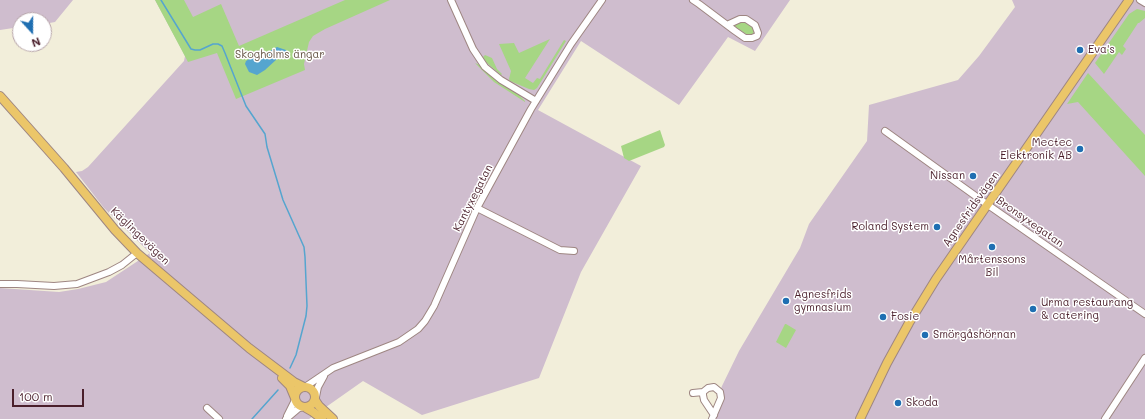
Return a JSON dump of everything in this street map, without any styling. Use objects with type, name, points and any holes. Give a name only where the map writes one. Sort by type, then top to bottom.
[{"type":"main road","name":"Agnesfridsvägen","points":[[860,419],[879,377],[909,323],[936,279],[1129,0]]},
{"type":"main road","name":"Käglingevägen","points":[[0,96],[64,168],[105,219],[138,253],[249,348],[290,386],[295,399]]},
{"type":"main road","name":"Käglingevägen","points":[[0,101],[28,128]]},
{"type":"main road","name":"Käglingevägen","points":[[249,348],[294,382],[304,387]]},
{"type":"main road","points":[[322,419],[298,404],[295,399],[297,391],[304,387],[311,389],[319,406],[333,419]]},
{"type":"main road","points":[[304,408],[311,406],[315,398]]},
{"type":"street","points":[[451,0],[473,49],[485,67],[501,80],[536,101]]},
{"type":"street","name":"Kantyxegatan","points":[[304,387],[333,368],[399,342],[418,329],[425,321],[434,306],[477,208],[536,101],[571,44],[602,0]]},
{"type":"street","points":[[692,0],[745,38],[755,37],[758,33],[755,25],[746,19],[740,19],[727,25]]},
{"type":"street","points":[[1140,0],[1145,3]]},
{"type":"street","name":"Bronsyxegatan","points":[[885,131],[988,205],[1145,314]]},
{"type":"street","points":[[477,208],[560,250],[574,251]]},
{"type":"street","points":[[0,284],[62,286],[77,284],[109,272],[122,265],[138,253]]},
{"type":"street","points":[[1105,419],[1145,358]]},
{"type":"street","name":"Kantyxegatan","points":[[315,398],[320,381],[333,368]]},
{"type":"street","points":[[693,392],[703,392],[708,388],[714,387],[720,392],[720,402],[713,417]]},
{"type":"street","points":[[703,392],[704,400],[713,417]]},
{"type":"street","points":[[286,418],[295,399]]},
{"type":"street","points":[[207,408],[219,419]]},
{"type":"street","points":[[286,418],[299,408],[304,408]]},
{"type":"shaded area","points":[[0,0],[73,0],[55,22],[52,23],[52,12],[12,12],[12,28],[0,30]]},
{"type":"shaded area","points":[[155,0],[790,0],[755,51],[728,37],[679,105],[581,41],[538,110],[641,166],[581,272],[539,378],[422,415],[363,381],[309,419],[0,419],[0,288],[59,292],[78,289],[106,282],[150,253],[104,208],[76,172],[82,171],[88,167],[184,61],[185,56]]},
{"type":"shaded area","points":[[1012,0],[1145,0],[1145,419],[709,419],[722,386],[739,351],[800,248],[809,224],[867,141],[869,105],[958,80],[979,56],[1015,7]]},
{"type":"green space","name":"Skogholms ängar","points":[[155,0],[184,0],[193,17],[221,4],[239,46],[345,0],[390,0],[325,29],[313,36],[309,42],[304,64],[305,70],[236,99],[217,53],[188,62]]},
{"type":"green space","points":[[1137,9],[1145,11],[1145,18],[1138,23],[1123,46],[1126,49],[1122,55],[1119,52],[1104,74],[1095,63],[1129,14]]},
{"type":"green space","points":[[744,21],[752,26],[755,30],[753,34],[746,34],[733,25]]},
{"type":"green space","points":[[550,39],[525,78],[533,83],[537,78],[540,79],[564,40],[566,41],[537,88],[534,90],[529,89],[510,81],[511,71],[499,44],[514,43],[519,53]]},
{"type":"green space","points":[[485,55],[492,58],[497,69],[502,74],[501,75],[487,63],[483,57]]},
{"type":"green space","points":[[475,63],[480,65],[498,82],[519,95],[525,102],[494,82]]},
{"type":"green space","points":[[1088,73],[1145,135],[1145,176],[1078,102],[1067,104]]},
{"type":"green space","points":[[660,130],[665,145],[664,147],[629,161],[624,158],[621,146]]},
{"type":"green space","points":[[785,324],[796,330],[786,348],[776,342]]},
{"type":"water","points":[[277,47],[288,52],[257,75],[249,72],[245,64],[246,61],[265,54]]},
{"type":"waterway","points":[[161,0],[191,49],[200,50],[213,44],[222,46],[246,106],[265,134],[267,147],[283,200],[304,247],[307,306],[306,316],[296,355],[290,368]]},
{"type":"waterway","points":[[252,419],[278,390]]},
{"type":"place","name":"Eva's","points":[[1080,50]]},
{"type":"place","name":"Mectec Elektronik AB","points":[[1080,149]]},
{"type":"place","name":"Nissan","points":[[973,176]]},
{"type":"place","name":"Roland System","points":[[937,227]]},
{"type":"place","name":"Mårtenssons Bil","points":[[992,247]]},
{"type":"place","name":"Agnesfrids gymnasium","points":[[786,301]]},
{"type":"place","name":"Urma restaurang & catering","points":[[1033,309]]},
{"type":"place","name":"Fosie","points":[[883,317]]},
{"type":"place","name":"Smörgåshörnan","points":[[925,335]]},
{"type":"place","name":"Skoda","points":[[898,403]]}]
